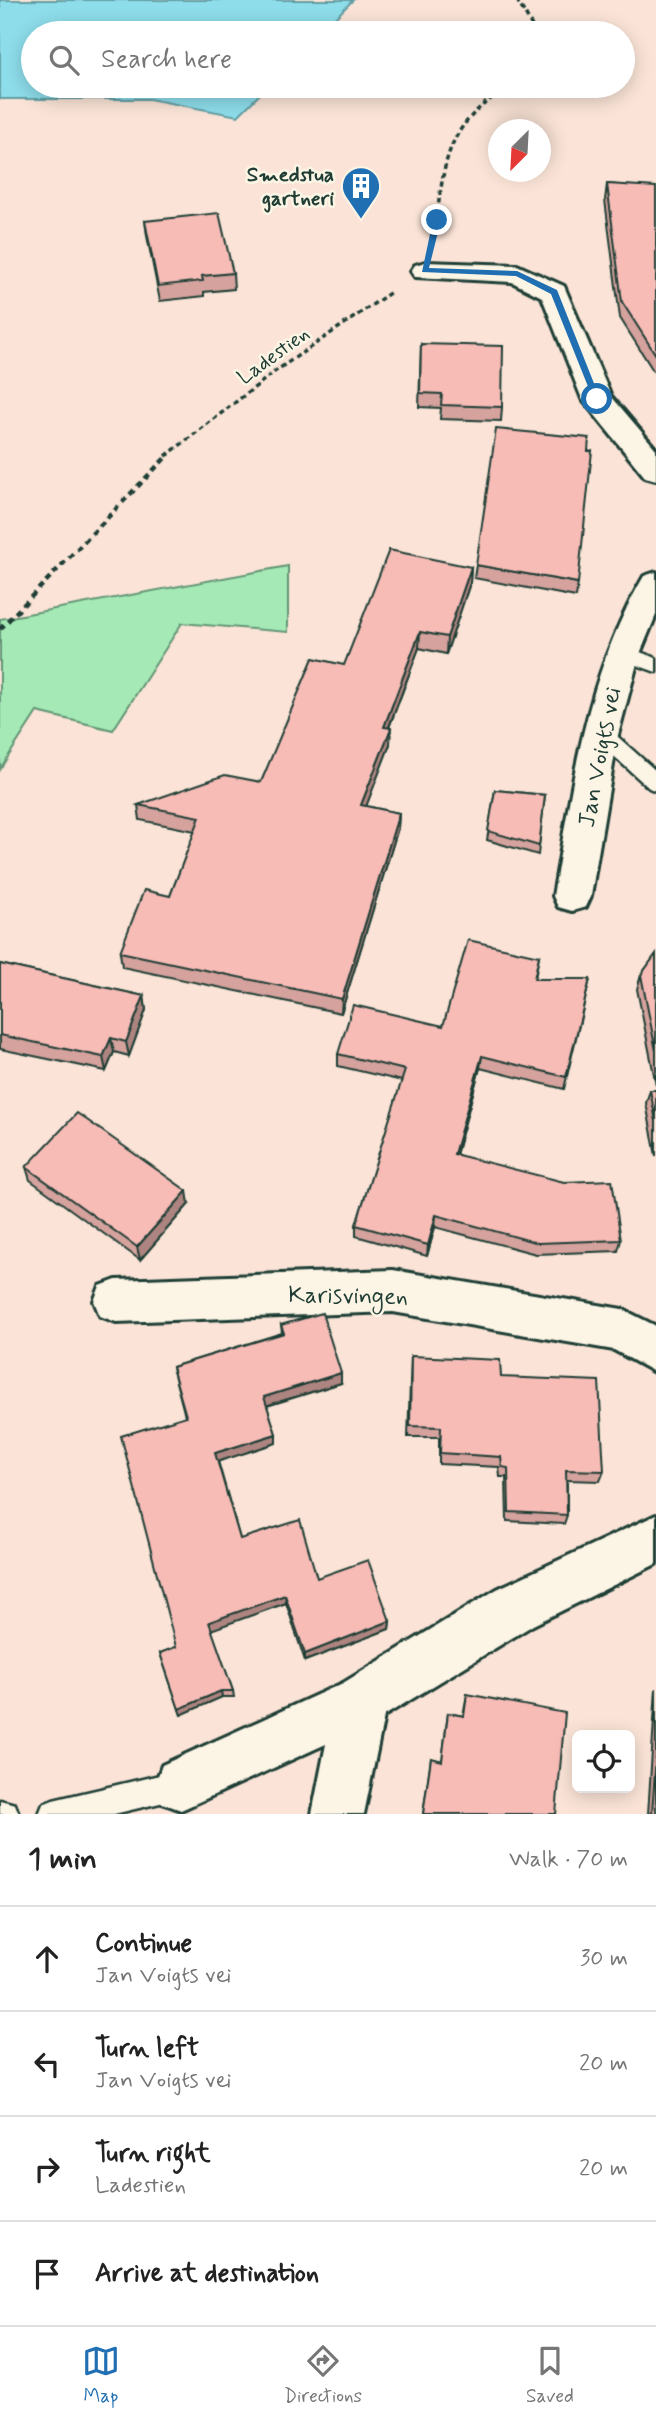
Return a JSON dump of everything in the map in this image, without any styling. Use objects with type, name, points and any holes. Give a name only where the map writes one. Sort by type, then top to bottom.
[{"type":"street","points":[[425,271],[517,274],[554,292],[597,399],[656,470]]},
{"type":"street","name":"Jan Voigts vei","points":[[572,896],[609,692],[640,659],[644,604],[656,584]]},
{"type":"street","name":"Karisvingen","points":[[116,1301],[393,1291],[622,1330],[656,1351]]},
{"type":"street","points":[[181,1784],[361,1701],[515,1607],[656,1539]]},
{"type":"street","points":[[338,1814],[361,1701]]},
{"type":"lane","points":[[601,733],[656,783]]},
{"type":"lane","points":[[53,1814],[181,1784]]},
{"type":"path","points":[[517,0],[529,21]]},
{"type":"path","points":[[425,271],[450,148],[461,126],[492,98]]},
{"type":"path","name":"Ladestien","points":[[0,629],[165,457],[277,370],[425,271]]},
{"type":"green space","points":[[288,566],[288,632],[182,623],[113,730],[37,712],[0,769],[0,619]]},
{"type":"water","points":[[0,0],[353,0],[332,21],[21,21],[21,98],[256,98],[238,116],[149,99],[0,99]]},
{"type":"building","points":[[607,184],[656,187],[656,355],[622,302]]},
{"type":"building","points":[[219,213],[233,273],[202,276],[203,281],[158,286],[145,221]]},
{"type":"building","points":[[421,344],[503,346],[502,407],[441,405],[442,394],[420,393]]},
{"type":"building","points":[[496,429],[589,438],[588,451],[592,451],[578,583],[476,565]]},
{"type":"building","points":[[389,550],[471,567],[447,637],[420,632],[384,727],[391,728],[361,805],[399,813],[342,999],[120,952],[144,890],[170,896],[200,817],[138,805],[225,775],[261,782],[313,658],[344,665]]},
{"type":"building","points":[[495,790],[545,795],[539,846],[488,831]]},
{"type":"building","points":[[468,940],[539,956],[534,979],[590,979],[566,1077],[482,1056],[454,1154],[564,1182],[612,1180],[621,1240],[538,1243],[436,1215],[428,1245],[356,1225],[405,1070],[338,1054],[353,1005],[443,1026]]},
{"type":"building","points":[[656,954],[656,1051],[641,975]]},
{"type":"building","points":[[0,964],[144,996],[126,1042],[111,1038],[103,1057],[0,1035]]},
{"type":"building","points":[[650,1090],[656,1090],[656,1121]]},
{"type":"building","points":[[77,1113],[187,1191],[137,1247],[26,1167]]},
{"type":"building","points":[[322,1313],[341,1373],[264,1397],[276,1434],[215,1453],[240,1539],[300,1520],[317,1578],[368,1560],[390,1621],[305,1654],[285,1595],[209,1622],[233,1691],[221,1691],[179,1709],[160,1653],[176,1647],[121,1436],[186,1416],[172,1367],[284,1333],[281,1325]]},
{"type":"building","points":[[411,1356],[500,1360],[501,1377],[599,1381],[604,1471],[566,1470],[567,1515],[509,1512],[508,1468],[502,1467],[501,1457],[440,1453],[441,1427],[410,1426]]},
{"type":"building","points":[[467,1694],[565,1713],[556,1814],[423,1814],[431,1758],[442,1761],[448,1713],[464,1716]]},
{"type":"building","points":[[656,1756],[656,1814],[652,1814]]},
{"type":"place","name":"Smedstua gartneri","points":[[361,220]]},
{"type":"route","points":[[437,220],[425,271],[517,274],[554,292],[597,399]]}]
